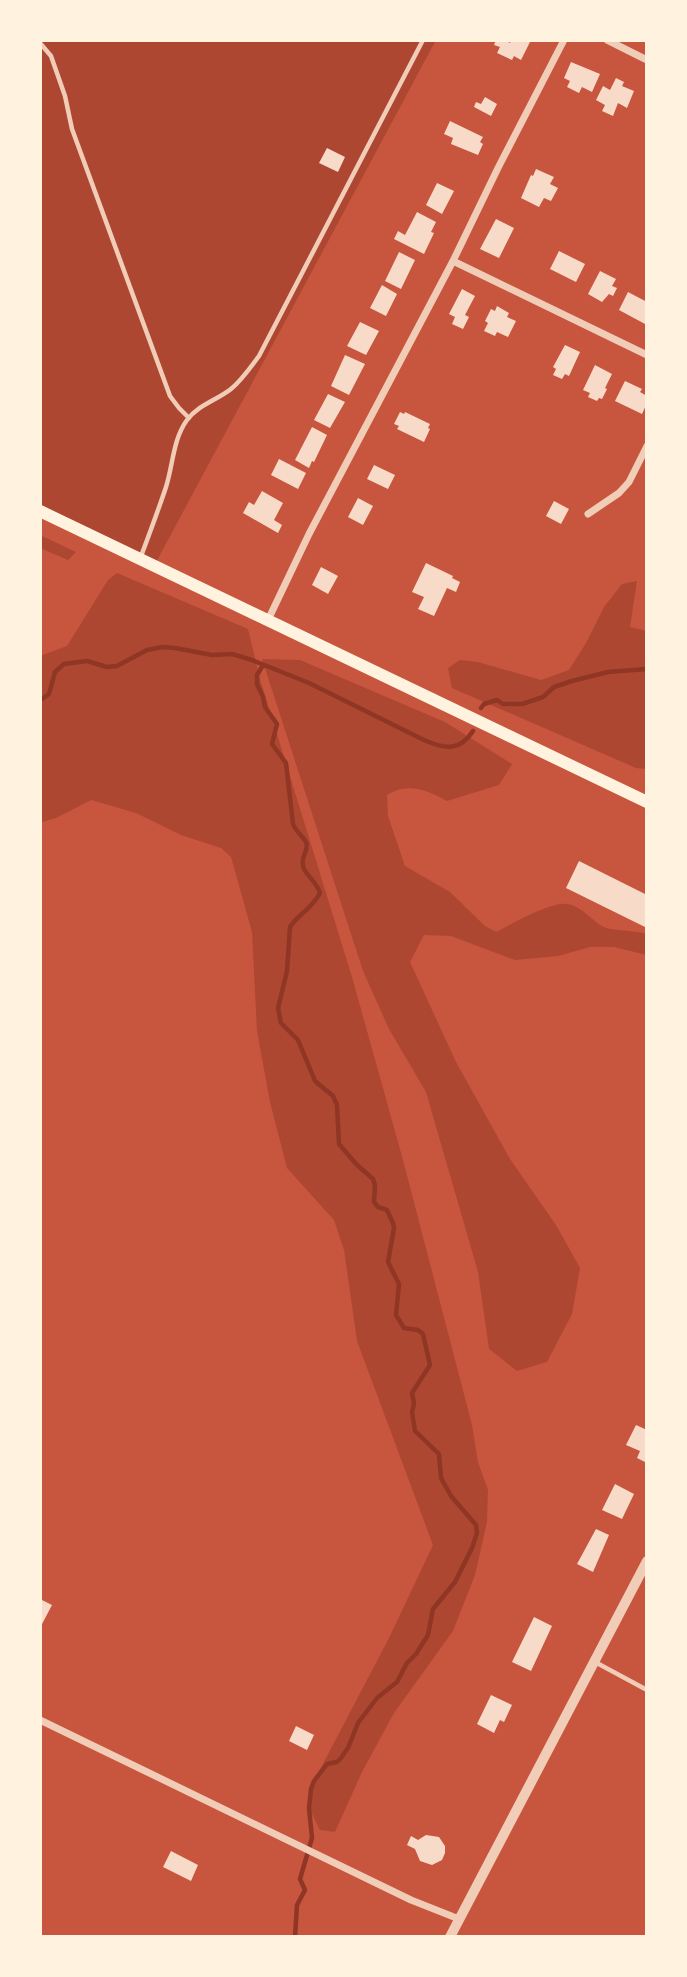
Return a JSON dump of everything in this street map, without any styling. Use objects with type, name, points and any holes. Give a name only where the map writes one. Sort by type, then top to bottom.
[{"type":"main road","points":[[40,511],[647,802]]},
{"type":"street","points":[[268,620],[309,534],[453,261],[564,40]]},
{"type":"street","points":[[607,40],[647,60]]},
{"type":"street","points":[[453,261],[647,355]]},
{"type":"street","points":[[588,514],[619,493],[629,482],[647,446]]},
{"type":"street","points":[[450,1937],[647,1561]]},
{"type":"street","points":[[40,1720],[411,1900],[459,1919]]},
{"type":"lane","points":[[140,560],[166,486],[179,436],[189,418],[230,390],[259,356],[423,40]]},
{"type":"lane","points":[[40,43],[51,56],[65,96],[72,129],[170,396],[189,418]]},
{"type":"lane","points":[[595,1662],[647,1690]]},
{"type":"shaded area","points":[[40,40],[436,40],[154,566],[40,511]]},
{"type":"shaded area","points":[[40,535],[76,552],[68,560],[40,548]]},
{"type":"shaded area","points":[[117,573],[248,629],[260,679],[352,977],[472,1425],[478,1462],[488,1490],[487,1522],[475,1575],[453,1631],[394,1713],[362,1772],[335,1832],[320,1830],[309,1808],[314,1781],[389,1638],[433,1545],[357,1341],[344,1250],[334,1220],[287,1168],[270,1102],[257,1031],[252,932],[231,857],[221,848],[181,835],[136,813],[91,800],[40,824],[40,656],[67,646],[108,580]]},
{"type":"shaded area","points":[[637,581],[630,627],[647,631],[647,769],[636,768],[452,688],[448,668],[460,660],[478,662],[541,680],[569,670],[604,607],[622,584]]},
{"type":"shaded area","points":[[262,659],[300,660],[445,722],[512,764],[499,785],[447,801],[410,788],[387,795],[388,816],[405,866],[450,892],[485,926],[496,932],[541,910],[567,904],[578,908],[604,927],[647,934],[647,955],[614,947],[590,947],[558,956],[515,960],[451,936],[424,935],[410,962],[456,1062],[510,1159],[556,1225],[580,1268],[572,1314],[547,1362],[517,1371],[489,1349],[478,1272],[426,1092],[389,1029],[363,971]]},
{"type":"building","points":[[496,40],[510,43],[511,40],[531,40],[521,60],[514,56],[512,60],[497,53],[500,47],[494,45]]},
{"type":"building","points":[[571,62],[600,74],[592,92],[582,87],[579,93],[567,87],[570,81],[564,78]]},
{"type":"building","points":[[616,78],[624,82],[622,86],[634,91],[627,108],[618,103],[613,116],[602,111],[605,105],[596,100],[603,86],[610,90]]},
{"type":"building","points":[[485,97],[497,104],[491,116],[474,107],[476,102],[481,104]]},
{"type":"building","points":[[450,121],[483,137],[478,155],[451,144],[453,138],[444,134]]},
{"type":"building","points":[[327,148],[345,157],[338,172],[319,163]]},
{"type":"building","points":[[536,169],[554,177],[550,184],[558,188],[551,201],[544,198],[539,207],[521,198]]},
{"type":"building","points":[[437,183],[454,191],[442,214],[426,205]]},
{"type":"building","points":[[417,212],[436,222],[424,254],[394,239],[398,231],[405,235]]},
{"type":"building","points":[[496,219],[514,228],[499,258],[480,249]]},
{"type":"building","points":[[559,251],[585,264],[576,282],[550,269]]},
{"type":"building","points":[[399,252],[415,260],[401,289],[385,281]]},
{"type":"building","points":[[600,271],[616,279],[612,286],[617,288],[613,296],[609,294],[602,302],[588,294]]},
{"type":"building","points":[[382,285],[397,294],[386,316],[370,308]]},
{"type":"building","points":[[462,289],[475,296],[465,315],[469,317],[463,329],[452,324],[455,317],[449,314]]},
{"type":"building","points":[[628,292],[647,302],[645,324],[619,310]]},
{"type":"building","points":[[497,306],[509,313],[507,317],[516,321],[508,337],[497,332],[495,336],[484,331],[491,309],[495,311]]},
{"type":"building","points":[[360,322],[379,331],[366,355],[347,346]]},
{"type":"building","points":[[565,345],[580,352],[569,376],[565,374],[562,379],[553,375],[556,369],[553,367]]},
{"type":"building","points":[[345,355],[365,364],[349,395],[331,386]]},
{"type":"building","points":[[595,365],[612,374],[602,399],[597,401],[588,397],[590,393],[583,390]]},
{"type":"building","points":[[625,381],[642,389],[640,392],[647,396],[642,414],[615,401]]},
{"type":"building","points":[[328,394],[345,402],[330,428],[314,420]]},
{"type":"building","points":[[400,412],[430,424],[424,442],[397,429],[399,426],[394,424]]},
{"type":"building","points":[[312,427],[327,435],[309,468],[295,460]]},
{"type":"building","points":[[279,459],[306,473],[298,489],[271,475]]},
{"type":"building","points":[[374,465],[395,475],[388,489],[367,479]]},
{"type":"building","points":[[262,491],[283,503],[274,520],[282,525],[278,533],[243,513],[249,502],[254,505]]},
{"type":"building","points":[[358,498],[373,506],[363,525],[348,517]]},
{"type":"building","points":[[554,501],[569,509],[561,524],[546,516]]},
{"type":"building","points":[[426,563],[460,582],[456,592],[447,588],[434,616],[418,609],[424,597],[412,592]]},
{"type":"building","points":[[321,567],[338,576],[328,594],[312,585]]},
{"type":"building","points":[[579,861],[647,895],[647,928],[566,888]]},
{"type":"building","points":[[636,1425],[647,1430],[647,1463],[637,1458],[640,1451],[626,1445]]},
{"type":"building","points":[[615,1484],[634,1494],[622,1519],[602,1510]]},
{"type":"building","points":[[596,1529],[609,1535],[593,1572],[577,1564]]},
{"type":"building","points":[[40,1599],[52,1605],[40,1628]]},
{"type":"building","points":[[534,1617],[552,1626],[531,1671],[512,1662]]},
{"type":"building","points":[[491,1695],[512,1705],[504,1722],[500,1720],[494,1733],[477,1724]]},
{"type":"building","points":[[296,1726],[314,1735],[307,1750],[289,1741]]},
{"type":"building","points":[[426,1835],[439,1837],[445,1846],[442,1860],[432,1865],[420,1861],[415,1849],[407,1845],[411,1836],[418,1840]]},
{"type":"building","points":[[171,1851],[198,1865],[191,1881],[163,1867]]},
{"type":"waterway","points":[[40,699],[49,694],[55,672],[64,664],[87,661],[107,667],[117,666],[147,650],[162,647],[212,655],[232,654],[252,660],[309,683],[440,746],[458,745],[473,731]]},
{"type":"waterway","points":[[263,665],[257,675],[257,684],[265,707],[277,724],[272,744],[286,763],[293,824],[307,845],[304,869],[320,893],[290,927],[287,971],[278,1008],[281,1023],[298,1040],[315,1081],[333,1096],[337,1105],[339,1144],[373,1179],[374,1202],[378,1207],[387,1210],[393,1223],[388,1262],[399,1284],[396,1315],[404,1328],[418,1330],[423,1334],[430,1365],[412,1393],[415,1431],[439,1454],[441,1478],[451,1496],[476,1525],[477,1533],[455,1582],[433,1609],[428,1635],[416,1654],[407,1663],[397,1682],[377,1698],[358,1723],[341,1758],[337,1762],[327,1764],[314,1781],[309,1808],[312,1838],[300,1879],[305,1890],[297,1905],[295,1937]]},
{"type":"waterway","points":[[481,708],[484,704],[497,700],[503,704],[522,704],[543,697],[554,687],[608,672],[647,669]]}]
